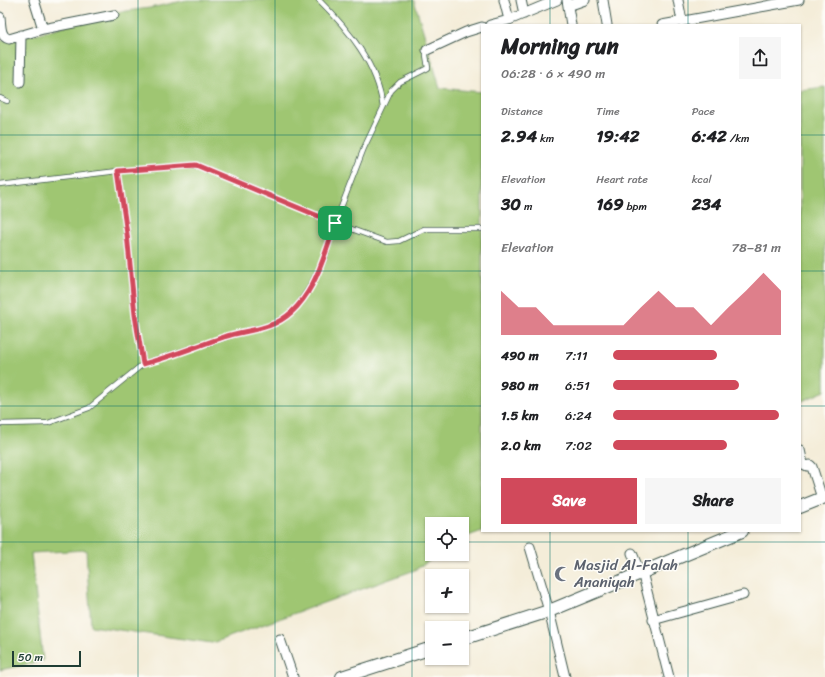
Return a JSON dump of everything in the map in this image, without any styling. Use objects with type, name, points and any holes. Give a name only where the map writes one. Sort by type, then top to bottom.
[{"type":"street","points":[[34,0],[43,29]]},
{"type":"street","points":[[504,0],[509,20]]},
{"type":"street","points":[[521,0],[524,14]]},
{"type":"street","points":[[494,24],[509,20],[557,0]]},
{"type":"street","points":[[571,24],[568,3],[585,0]]},
{"type":"street","points":[[603,0],[607,24]]},
{"type":"street","points":[[678,0],[682,20]]},
{"type":"street","points":[[666,24],[682,20],[716,20],[765,3],[799,0]]},
{"type":"street","points":[[0,17],[3,35],[5,38],[9,39],[21,34],[114,15]]},
{"type":"street","points":[[429,50],[466,32],[481,27]]},
{"type":"street","points":[[20,82],[21,34]]},
{"type":"street","points":[[801,455],[803,464],[812,467],[824,498],[801,507]]},
{"type":"street","points":[[469,637],[549,611],[740,532]]},
{"type":"street","points":[[530,547],[549,611],[564,677]]},
{"type":"street","points":[[632,553],[641,573],[669,677]]},
{"type":"street","points":[[653,620],[742,595]]},
{"type":"street","points":[[280,638],[293,677]]},
{"type":"street","points":[[342,677],[425,650]]},
{"type":"lane","points":[[319,0],[348,32],[365,56],[377,78],[383,108]]},
{"type":"lane","points":[[0,424],[48,422],[89,408],[143,364],[235,334],[269,326],[286,316],[299,304],[310,287],[324,258],[335,223],[368,140],[391,91],[400,82],[428,68],[426,55],[429,50]]},
{"type":"lane","points":[[0,98],[7,101]]},
{"type":"lane","points":[[0,184],[118,171],[196,165],[335,223],[388,242],[399,240],[424,229],[481,229]]},
{"type":"lane","points":[[118,171],[127,234],[135,315],[143,364]]},
{"type":"green space","points":[[187,0],[414,0],[440,88],[481,92],[481,531],[469,536],[469,517],[425,517],[425,561],[429,561],[415,570],[212,643],[91,626],[86,550],[31,553],[43,661],[0,670],[0,41],[40,33],[104,14],[150,8]]},
{"type":"green space","points":[[825,87],[825,391],[801,402],[801,90]]},
{"type":"place","name":"Masjid Al-Falah Ananiyah","points":[[562,574]]},
{"type":"route","points":[[196,165],[335,223],[324,258],[310,287],[299,304],[286,316],[269,326],[235,334],[143,364],[141,344],[135,315],[127,234],[118,171],[196,165]]}]
